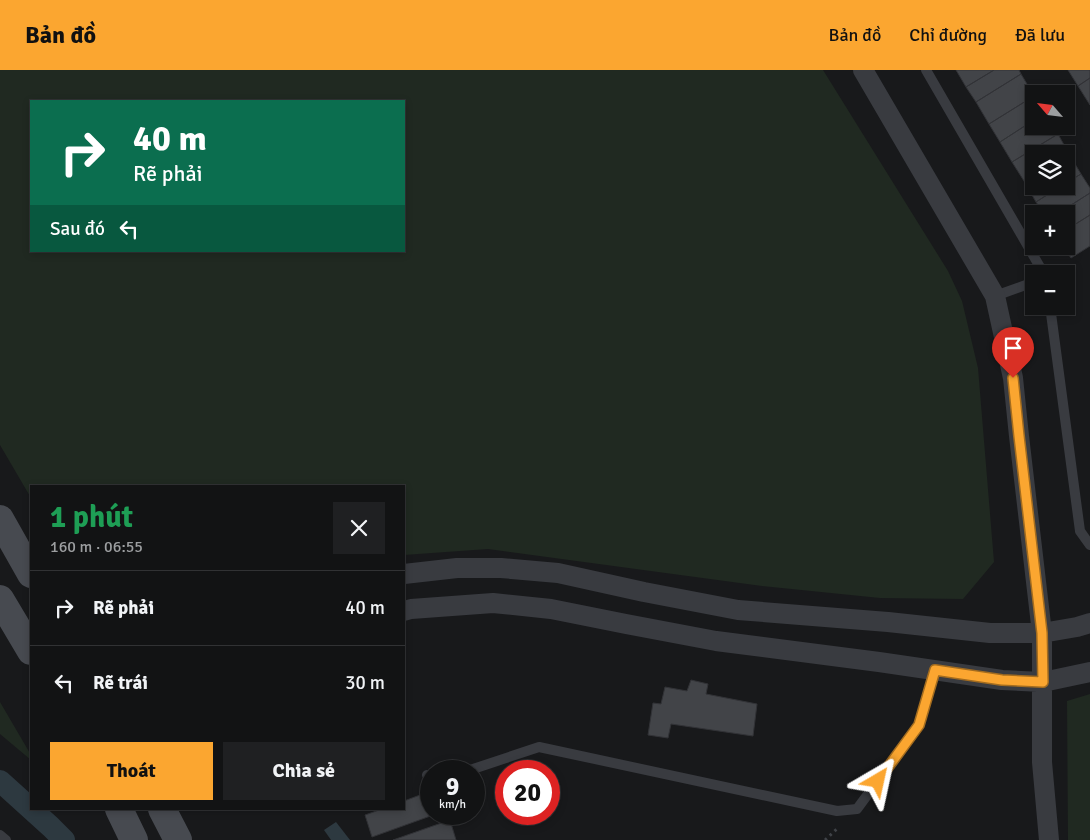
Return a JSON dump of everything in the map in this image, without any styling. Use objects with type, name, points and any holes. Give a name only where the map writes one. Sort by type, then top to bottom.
[{"type":"main road","points":[[0,519],[30,572]]},
{"type":"main road","points":[[0,599],[30,649]]},
{"type":"main road","points":[[119,810],[134,840]]},
{"type":"main road","points":[[163,810],[178,840]]},
{"type":"street","points":[[863,70],[995,296],[1013,378],[1042,633],[1042,762],[1049,840]]},
{"type":"street","points":[[405,574],[457,568],[501,568],[558,573],[738,610],[888,622],[990,633],[1042,633],[1090,624]]},
{"type":"street","points":[[405,611],[493,603],[551,609],[716,641],[1002,680],[1043,682],[1090,672]]},
{"type":"lane","points":[[926,70],[1039,265]]},
{"type":"lane","points":[[995,296],[1025,285]]},
{"type":"lane","points":[[1051,315],[1080,531],[1090,545]]},
{"type":"lane","points":[[485,765],[539,747],[837,811],[857,809],[919,725],[935,670]]},
{"type":"lane","points":[[0,835],[6,840]]},
{"type":"shaded area","points":[[0,70],[823,70],[948,271],[962,301],[978,368],[994,562],[963,599],[880,598],[762,586],[488,549],[405,555],[405,485],[30,485],[30,496],[0,445]]},
{"type":"shaded area","points":[[1090,694],[1090,840],[1068,840],[1067,701]]},
{"type":"shaded area","points":[[0,702],[30,753],[30,759],[0,734]]},
{"type":"shaded area","points":[[336,822],[350,840],[331,840],[324,830]]},
{"type":"building","points":[[956,70],[994,70],[966,87]]},
{"type":"building","points":[[994,70],[1019,70],[1021,74],[976,102],[966,87]]},
{"type":"building","points":[[1068,70],[1090,70],[1090,78],[1078,86]]},
{"type":"building","points":[[1021,74],[1028,85],[1025,85],[1025,102],[989,124],[976,102]]},
{"type":"building","points":[[1090,78],[1090,105],[1078,86]]},
{"type":"building","points":[[1025,102],[1025,126],[1000,142],[989,124]]},
{"type":"building","points":[[1025,126],[1025,135],[1056,135],[1040,145],[1025,145],[1025,154],[1012,162],[1000,142]]},
{"type":"building","points":[[1059,135],[1064,145],[1040,145]]},
{"type":"building","points":[[1025,154],[1025,180],[1024,181],[1012,162]]},
{"type":"building","points":[[1075,164],[1081,174],[1075,178]]},
{"type":"building","points":[[1081,174],[1090,188],[1090,193],[1071,205],[1038,205],[1036,202],[1047,195],[1075,195],[1075,178]]},
{"type":"building","points":[[1090,193],[1090,215],[1075,224],[1075,205],[1071,205]]},
{"type":"building","points":[[1032,195],[1047,195],[1036,202]]},
{"type":"building","points":[[1090,215],[1090,246],[1071,258],[1069,255],[1075,255],[1075,224]]},
{"type":"building","points":[[691,680],[708,684],[706,694],[757,704],[753,736],[671,724],[668,738],[648,735],[653,703],[661,704],[665,687],[687,691]]},
{"type":"building","points":[[420,795],[420,820],[372,837],[365,815],[379,810],[405,810],[405,801]]},
{"type":"building","points":[[436,825],[452,825],[456,840],[393,840]]},
{"type":"waterway","points":[[0,781],[30,808]]},
{"type":"waterway","points":[[32,810],[64,840]]},
{"type":"route","points":[[878,781],[919,725],[935,670],[1002,680],[1043,682],[1042,633],[1013,378]]}]
